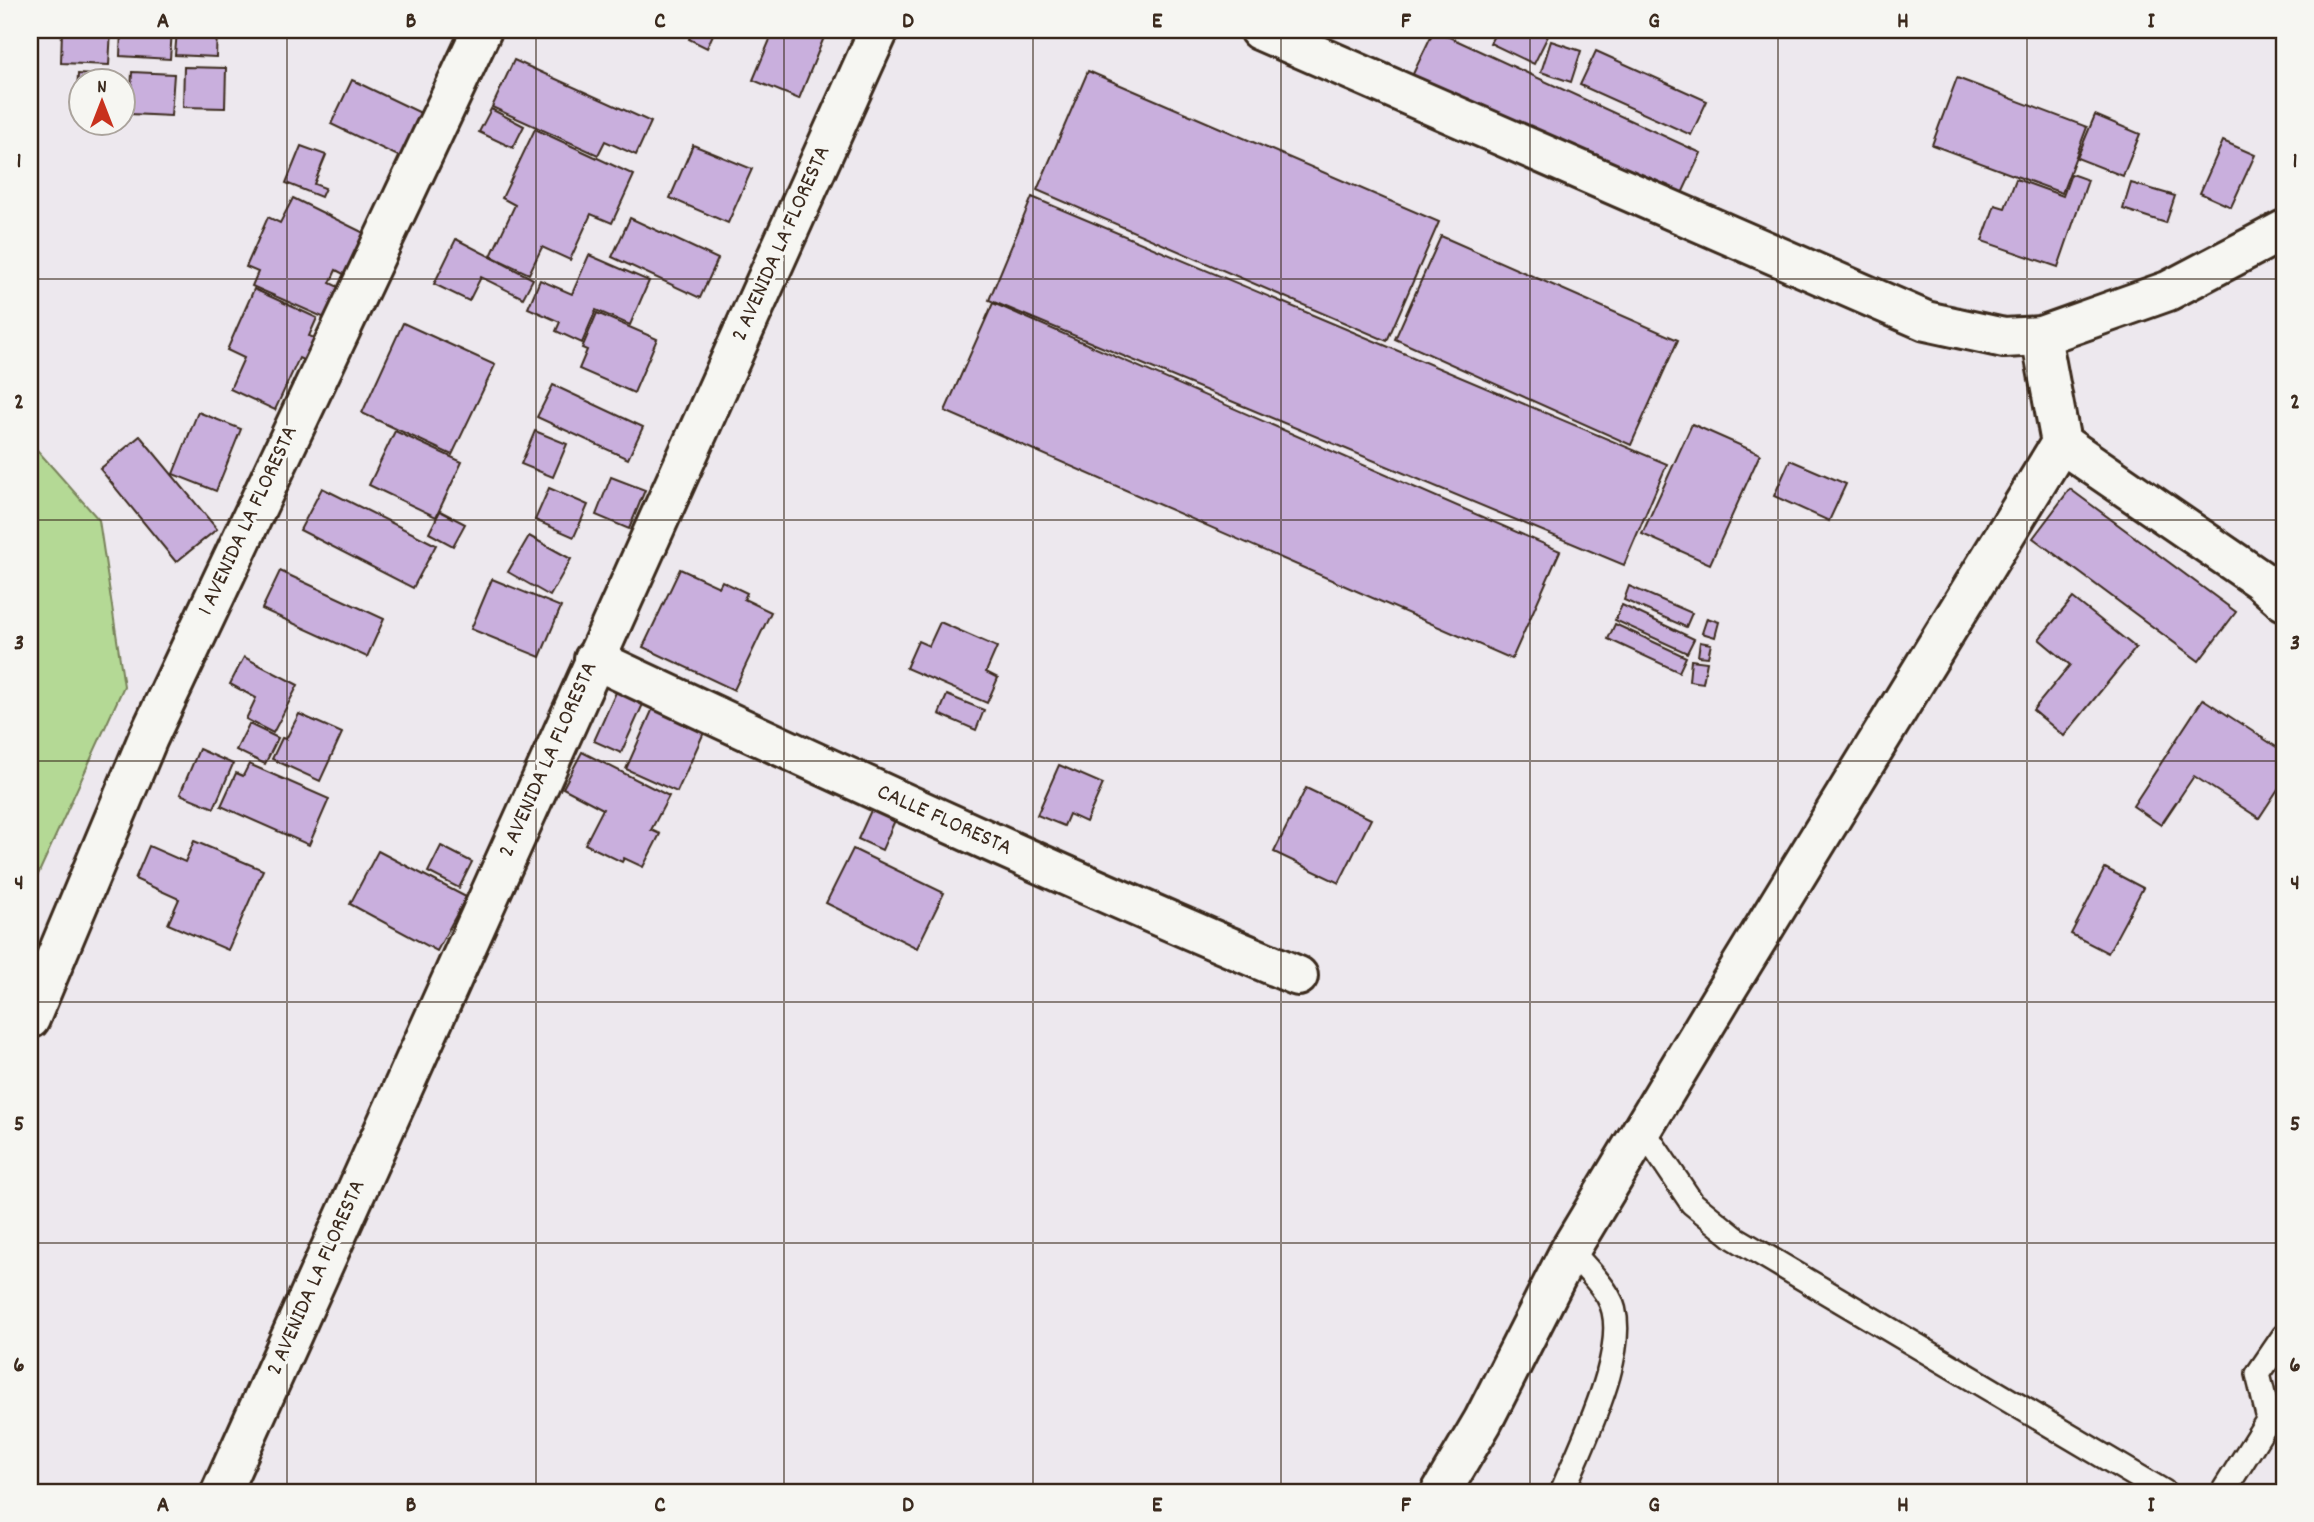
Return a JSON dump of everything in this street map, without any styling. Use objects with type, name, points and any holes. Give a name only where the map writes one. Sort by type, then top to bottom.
[{"type":"street","name":"1 AVENIDA LA FLORESTA","points":[[30,1019],[153,726],[482,30]]},
{"type":"street","name":"2 AVENIDA LA FLORESTA","points":[[221,1492],[879,30]]},
{"type":"street","points":[[1259,30],[1926,321],[2004,338],[2041,336],[2168,291],[2284,230]]},
{"type":"street","points":[[1441,1492],[1483,1421],[1570,1250],[2061,443],[2041,336]]},
{"type":"street","points":[[2061,443],[2259,579],[2284,601]]},
{"type":"street","name":"CALLE FLORESTA","points":[[594,659],[1144,911],[1298,976]]},
{"type":"lane","points":[[1642,1129],[1692,1203],[1735,1238],[2164,1492]]},
{"type":"lane","points":[[1562,1492],[1609,1379],[1615,1336],[1613,1307],[1608,1296],[1570,1250]]},
{"type":"lane","points":[[2223,1492],[2276,1415],[2258,1374],[2284,1336]]},
{"type":"green space","points":[[30,442],[99,520],[124,686],[30,892]]},
{"type":"building","points":[[62,30],[111,30],[109,65],[61,63]]},
{"type":"building","points":[[121,30],[172,30],[170,59],[120,56]]},
{"type":"building","points":[[177,30],[217,30],[216,57],[175,55]]},
{"type":"building","points":[[693,30],[715,30],[707,48],[689,39]]},
{"type":"building","points":[[774,30],[827,30],[799,99],[753,80]]},
{"type":"building","points":[[1434,30],[1701,153],[1679,200],[1412,76]]},
{"type":"building","points":[[1497,30],[1550,32],[1534,64],[1490,43]]},
{"type":"building","points":[[1551,41],[1581,51],[1571,82],[1541,72]]},
{"type":"building","points":[[1596,51],[1707,101],[1691,135],[1580,85]]},
{"type":"building","points":[[514,60],[651,122],[636,155],[605,141],[598,155],[492,107]]},
{"type":"building","points":[[184,67],[226,68],[225,108],[183,107]]},
{"type":"building","points":[[1088,71],[1439,222],[1387,341],[1037,190]]},
{"type":"building","points":[[136,72],[174,74],[171,116],[136,114]]},
{"type":"building","points":[[1957,78],[2087,127],[2062,193],[1932,145]]},
{"type":"building","points":[[352,80],[423,114],[402,158],[331,124]]},
{"type":"building","points":[[491,109],[524,126],[513,148],[479,132]]},
{"type":"building","points":[[2095,115],[2140,134],[2123,176],[2077,158]]},
{"type":"building","points":[[535,129],[634,175],[612,223],[591,214],[570,260],[542,247],[529,274],[491,256],[515,205],[502,198]]},
{"type":"building","points":[[2223,141],[2255,155],[2231,207],[2200,193]]},
{"type":"building","points":[[693,145],[752,169],[728,223],[670,198]]},
{"type":"building","points":[[301,146],[326,155],[314,184],[325,188],[321,197],[286,183]]},
{"type":"building","points":[[2071,174],[2088,180],[2058,267],[1982,241],[1995,205],[2005,208],[2016,179],[2063,196]]},
{"type":"building","points":[[2131,183],[2175,196],[2166,223],[2123,209]]},
{"type":"building","points":[[1032,197],[1667,464],[1624,565],[989,300]]},
{"type":"building","points":[[293,198],[370,236],[349,277],[336,270],[330,283],[347,291],[334,322],[252,286],[258,272],[246,267],[268,217],[280,223]]},
{"type":"building","points":[[630,218],[718,259],[700,298],[612,257]]},
{"type":"building","points":[[1441,236],[1678,340],[1631,445],[1395,339]]},
{"type":"building","points":[[456,239],[533,279],[523,298],[481,277],[469,301],[434,284]]},
{"type":"building","points":[[589,255],[649,281],[630,325],[596,310],[582,343],[556,331],[560,322],[528,308],[540,280],[572,294]]},
{"type":"building","points":[[254,289],[317,318],[309,336],[317,339],[307,362],[299,358],[275,410],[230,389],[244,358],[227,350]]},
{"type":"building","points":[[993,303],[1560,551],[1512,659],[945,411]]},
{"type":"building","points":[[597,313],[657,339],[634,393],[579,369],[587,350],[582,348]]},
{"type":"building","points":[[403,323],[495,365],[452,455],[362,413]]},
{"type":"building","points":[[553,385],[643,427],[628,459],[537,417]]},
{"type":"building","points":[[198,412],[241,429],[216,491],[173,474]]},
{"type":"building","points":[[1692,424],[1760,454],[1710,564],[1642,534]]},
{"type":"building","points":[[395,431],[462,462],[436,517],[369,485]]},
{"type":"building","points":[[535,431],[567,444],[553,477],[521,464]]},
{"type":"building","points":[[140,436],[217,529],[176,562],[100,469]]},
{"type":"building","points":[[1790,460],[1846,484],[1829,521],[1774,496]]},
{"type":"building","points":[[611,477],[645,490],[629,529],[596,515]]},
{"type":"building","points":[[322,488],[436,545],[413,588],[300,530]]},
{"type":"building","points":[[549,488],[588,505],[574,537],[535,520]]},
{"type":"building","points":[[2070,489],[2236,612],[2199,661],[2033,538]]},
{"type":"building","points":[[440,511],[465,524],[453,546],[429,533]]},
{"type":"building","points":[[529,536],[571,559],[550,596],[508,572]]},
{"type":"building","points":[[680,569],[719,587],[722,581],[747,593],[744,599],[771,612],[734,690],[643,647]]},
{"type":"building","points":[[280,571],[384,619],[367,657],[262,609]]},
{"type":"building","points":[[492,579],[561,607],[540,657],[471,629]]},
{"type":"building","points":[[1629,586],[1692,613],[1686,627],[1624,600]]},
{"type":"building","points":[[2073,598],[2136,648],[2064,736],[2033,710],[2070,665],[2039,639]]},
{"type":"building","points":[[1622,605],[1694,639],[1687,653],[1615,620]]},
{"type":"building","points":[[1707,618],[1719,622],[1715,637],[1702,633]]},
{"type":"building","points":[[940,622],[997,647],[986,672],[998,678],[987,703],[906,668],[918,641],[929,646]]},
{"type":"building","points":[[1615,624],[1686,657],[1679,672],[1608,639]]},
{"type":"building","points":[[1700,642],[1711,644],[1708,657],[1698,656]]},
{"type":"building","points":[[244,657],[298,685],[273,733],[246,719],[256,698],[230,684]]},
{"type":"building","points":[[1691,660],[1707,662],[1703,683],[1689,681]]},
{"type":"building","points":[[617,690],[644,702],[621,753],[594,741]]},
{"type":"building","points":[[947,695],[984,710],[976,730],[939,714]]},
{"type":"building","points":[[2203,699],[2284,752],[2284,780],[2259,818],[2194,776],[2161,825],[2133,806]]},
{"type":"building","points":[[654,706],[706,728],[677,792],[626,769]]},
{"type":"building","points":[[299,714],[342,733],[320,781],[272,759],[282,738],[286,739]]},
{"type":"building","points":[[249,724],[278,738],[265,764],[236,750]]},
{"type":"building","points":[[199,749],[233,764],[214,808],[180,794]]},
{"type":"building","points":[[582,752],[669,796],[651,830],[660,834],[643,867],[624,858],[622,862],[585,844],[603,809],[563,788]]},
{"type":"building","points":[[249,764],[329,799],[309,845],[221,806],[236,773],[243,776]]},
{"type":"building","points":[[1059,765],[1103,784],[1086,822],[1069,814],[1064,826],[1037,815]]},
{"type":"building","points":[[1306,788],[1371,819],[1339,883],[1274,852]]},
{"type":"building","points":[[872,808],[896,818],[882,850],[858,839]]},
{"type":"building","points":[[194,841],[263,870],[228,950],[168,924],[179,899],[135,879],[149,846],[185,862]]},
{"type":"building","points":[[441,846],[472,862],[459,888],[428,872]]},
{"type":"building","points":[[853,849],[944,893],[917,948],[826,903]]},
{"type":"building","points":[[378,851],[466,897],[437,951],[350,904]]},
{"type":"building","points":[[2105,868],[2143,888],[2108,953],[2071,934]]}]
